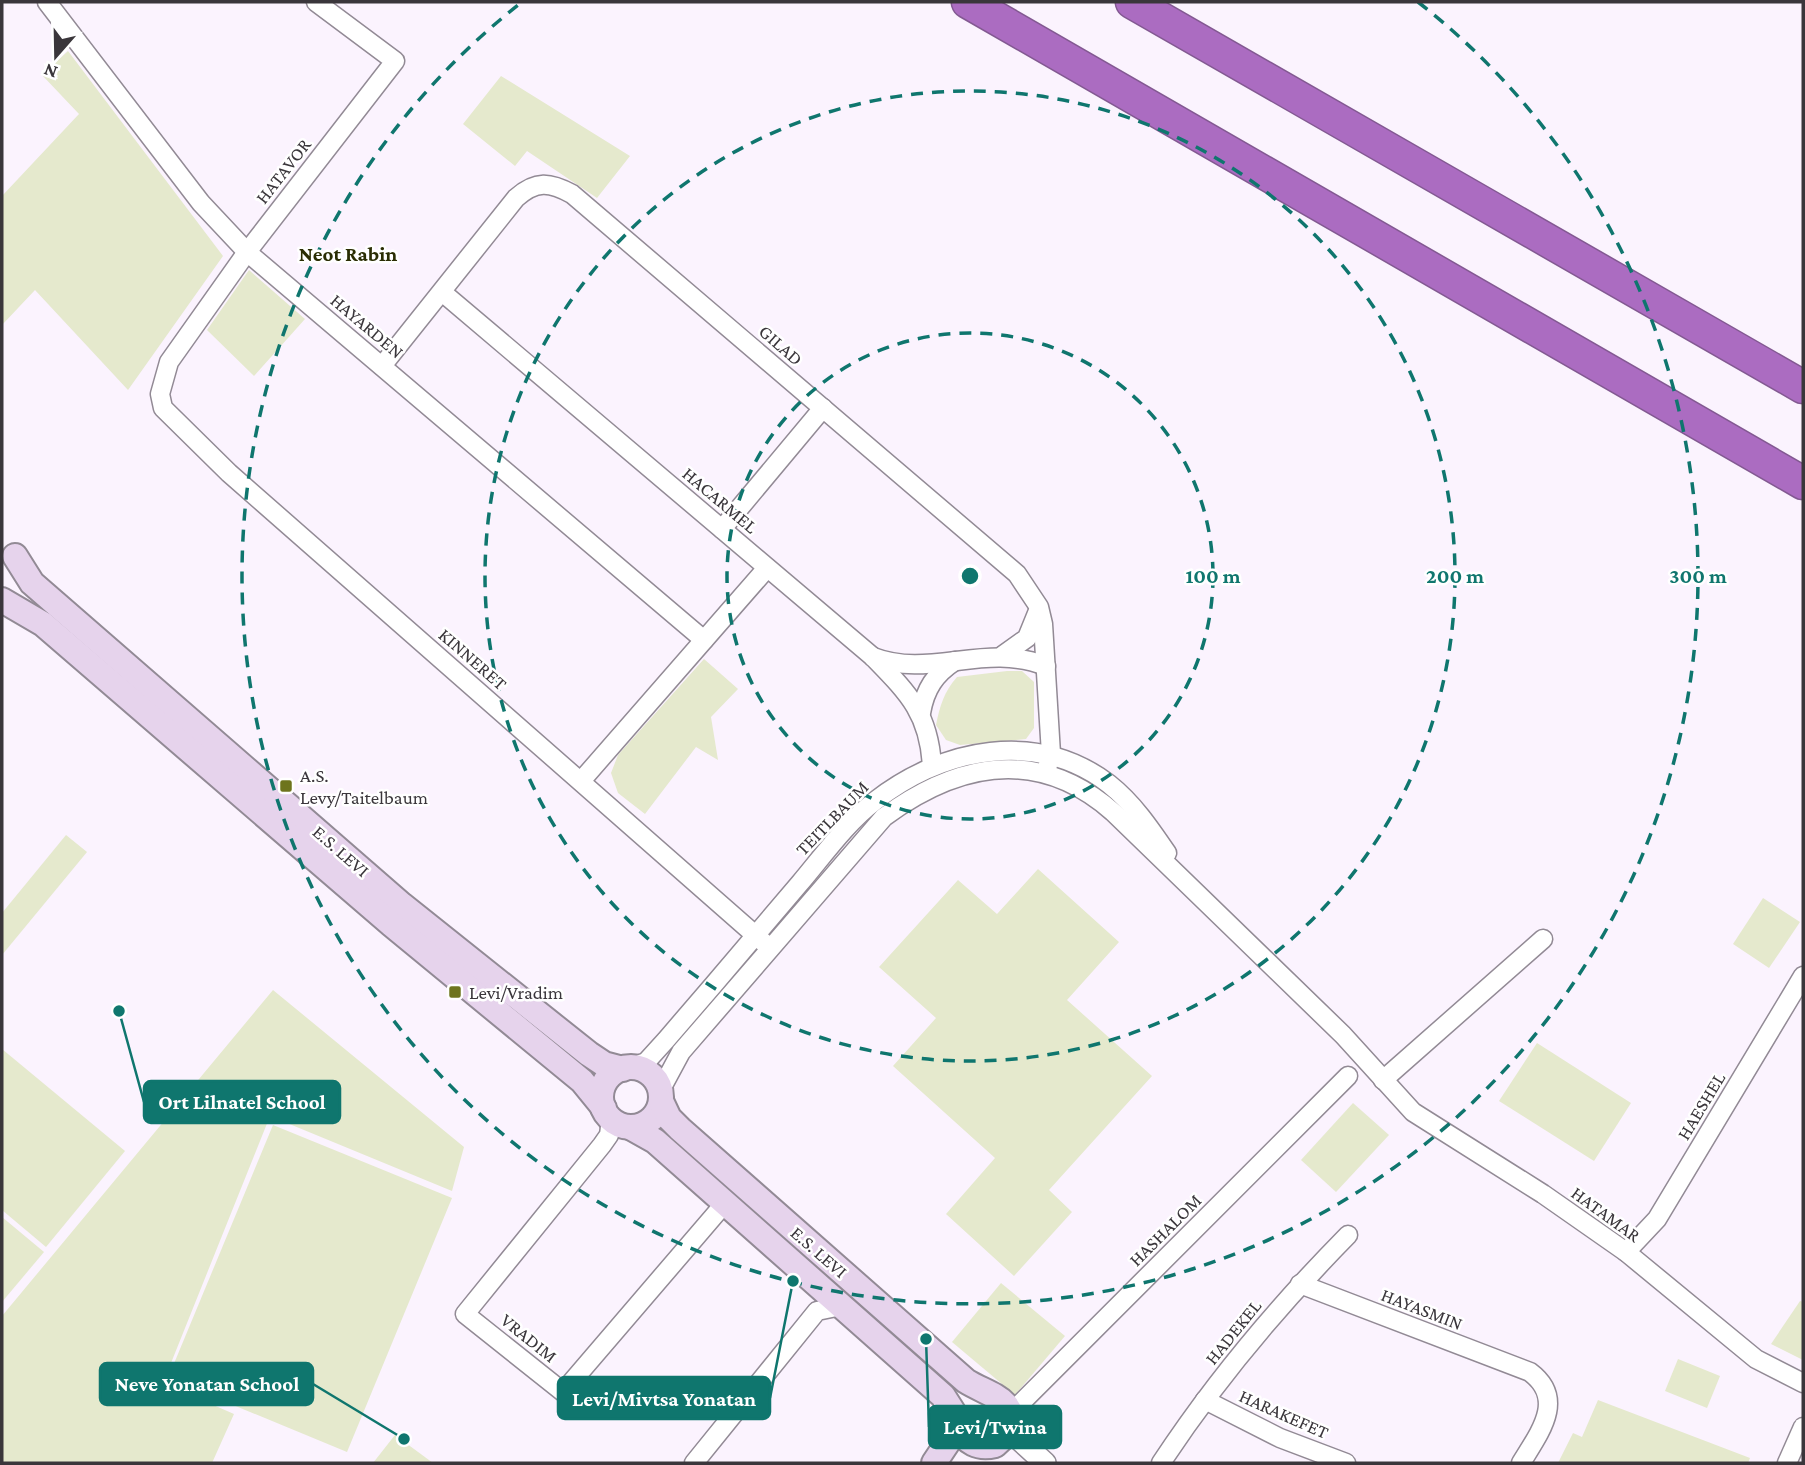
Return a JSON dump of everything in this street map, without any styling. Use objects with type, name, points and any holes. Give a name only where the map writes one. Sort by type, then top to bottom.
[{"type":"highway","points":[[968,2],[1803,483]]},
{"type":"highway","points":[[1132,2],[1803,387]]},
{"type":"main road","points":[[2,597],[17,576],[8,549]]},
{"type":"main road","name":"E.S. LEVI","points":[[8,549],[32,583],[402,905],[589,1054],[604,1064],[628,1068]]},
{"type":"main road","name":"E.S. LEVI","points":[[2,597],[53,633],[382,916],[582,1081],[615,1118],[654,1141],[943,1396],[958,1423]]},
{"type":"main road","points":[[628,1068],[650,1074],[661,1096],[654,1117],[647,1123],[615,1118],[601,1099],[607,1080],[628,1068]]},
{"type":"main road","name":"E.S. LEVI","points":[[661,1096],[669,1118],[690,1138],[966,1381],[988,1393]]},
{"type":"main road","points":[[934,1463],[958,1423],[964,1402],[979,1393],[988,1393],[1002,1399],[1005,1430],[974,1463]]},
{"type":"main road","points":[[958,1423],[962,1436],[977,1446],[1005,1430]]},
{"type":"street","name":"HAYARDEN","points":[[47,2],[201,203],[247,252],[704,640]]},
{"type":"street","name":"HATAVOR","points":[[160,394],[169,362],[247,252],[395,61],[316,2]]},
{"type":"street","name":"GILAD","points":[[382,366],[516,198],[528,187],[550,184],[572,194],[1017,574],[1039,607],[1046,666],[1051,754],[1046,772]]},
{"type":"street","name":"HACARMEL","points":[[442,292],[873,657],[911,696],[921,713],[932,766]]},
{"type":"street","name":"KINNERET","points":[[160,394],[163,408],[172,419],[229,473],[770,948]]},
{"type":"street","points":[[722,529],[823,408]]},
{"type":"street","points":[[581,781],[767,568]]},
{"type":"street","points":[[1003,655],[1027,638],[1039,607]]},
{"type":"street","points":[[873,657],[902,664],[1003,655],[1026,658],[1046,666]]},
{"type":"street","points":[[921,713],[930,685],[942,670],[955,661]]},
{"type":"street","name":"TEITLBAUM","points":[[628,1068],[646,1062],[872,803],[932,766],[959,757],[1006,750],[1051,754],[1090,772],[1125,799],[1205,898]]},
{"type":"street","name":"TEITLBAUM","points":[[661,1096],[681,1052],[884,817],[918,793],[939,783],[985,771],[1025,769],[1046,772],[1073,783],[1098,799],[1205,898],[1343,1035],[1383,1080]]},
{"type":"street","points":[[1383,1080],[1543,939]]},
{"type":"street","name":"HAESHEL","points":[[1626,1252],[1657,1219],[1803,976]]},
{"type":"street","name":"HASHALOM","points":[[1005,1430],[1348,1076]]},
{"type":"street","name":"HATAMAR","points":[[1383,1080],[1413,1112],[1543,1194],[1626,1252],[1756,1359],[1803,1383]]},
{"type":"street","name":"VRADIM","points":[[615,1118],[602,1145],[466,1314],[563,1392],[724,1203]]},
{"type":"street","name":"HADEKEL","points":[[1161,1463],[1205,1400],[1300,1284],[1348,1235]]},
{"type":"street","name":"HAYASMIN","points":[[1300,1284],[1530,1372],[1543,1382],[1549,1392],[1548,1405],[1540,1432],[1521,1463]]},
{"type":"street","points":[[694,1463],[817,1311],[841,1306]]},
{"type":"street","name":"HARAKEFET","points":[[1205,1400],[1269,1433],[1346,1463]]},
{"type":"street","points":[[1787,1463],[1803,1427]]},
{"type":"street","points":[[1005,1430],[1045,1463]]},
{"type":"green space","points":[[68,51],[223,256],[128,390],[35,290],[2,325],[2,196],[79,114],[42,75]]},
{"type":"green space","points":[[501,76],[630,156],[597,198],[527,151],[515,166],[463,124]]},
{"type":"green space","points":[[249,270],[305,319],[254,376],[207,330]]},
{"type":"green space","points":[[704,659],[738,689],[711,717],[718,760],[696,747],[645,814],[618,793],[611,773],[618,755]]},
{"type":"green space","points":[[1022,671],[1034,682],[1034,728],[1026,739],[960,745],[946,740],[936,725],[943,699],[957,677]]},
{"type":"green space","points":[[66,835],[87,852],[2,955],[2,913]]},
{"type":"green space","points":[[1038,869],[1119,942],[1067,1000],[1152,1076],[1049,1190],[1072,1212],[1014,1276],[946,1214],[995,1158],[893,1066],[936,1018],[879,967],[958,880],[997,914]]},
{"type":"green space","points":[[1763,898],[1800,922],[1769,968],[1733,944]]},
{"type":"green space","points":[[273,990],[464,1147],[452,1191],[270,1116],[163,1383],[234,1414],[212,1463],[2,1463],[2,1316]]},
{"type":"green space","points":[[1537,1043],[1631,1103],[1594,1161],[1499,1101]]},
{"type":"green space","points":[[2,1049],[125,1151],[46,1247],[2,1210]]},
{"type":"green space","points":[[1353,1103],[1389,1135],[1336,1192],[1301,1160]]},
{"type":"green space","points":[[273,1125],[452,1198],[347,1452],[168,1378]]},
{"type":"green space","points":[[2,1217],[44,1252],[2,1302]]},
{"type":"green space","points":[[1001,1283],[1065,1336],[1015,1395],[952,1342]]},
{"type":"green space","points":[[1800,1301],[1803,1302],[1803,1360],[1771,1344]]},
{"type":"green space","points":[[1678,1359],[1720,1376],[1707,1408],[1665,1391]]},
{"type":"green space","points":[[1598,1400],[1750,1458],[1748,1463],[1558,1463],[1573,1433],[1582,1437]]},
{"type":"green space","points":[[395,1435],[433,1463],[373,1463]]},
{"type":"place","name":"A.S. Levy/Taitelbaum","points":[[286,786]]},
{"type":"place","name":"Levi/Vradim","points":[[455,992]]},
{"type":"place","name":"Ort Lilnatel School","points":[[119,1011]]},
{"type":"place","name":"Levi/Mivtsa Yonatan","points":[[793,1281]]},
{"type":"place","name":"Levi/Twina","points":[[926,1339]]},
{"type":"place","name":"Neve Yonatan School","points":[[404,1439]]},
{"type":"district","name":"Neot Rabin","points":[[348,254]]}]
